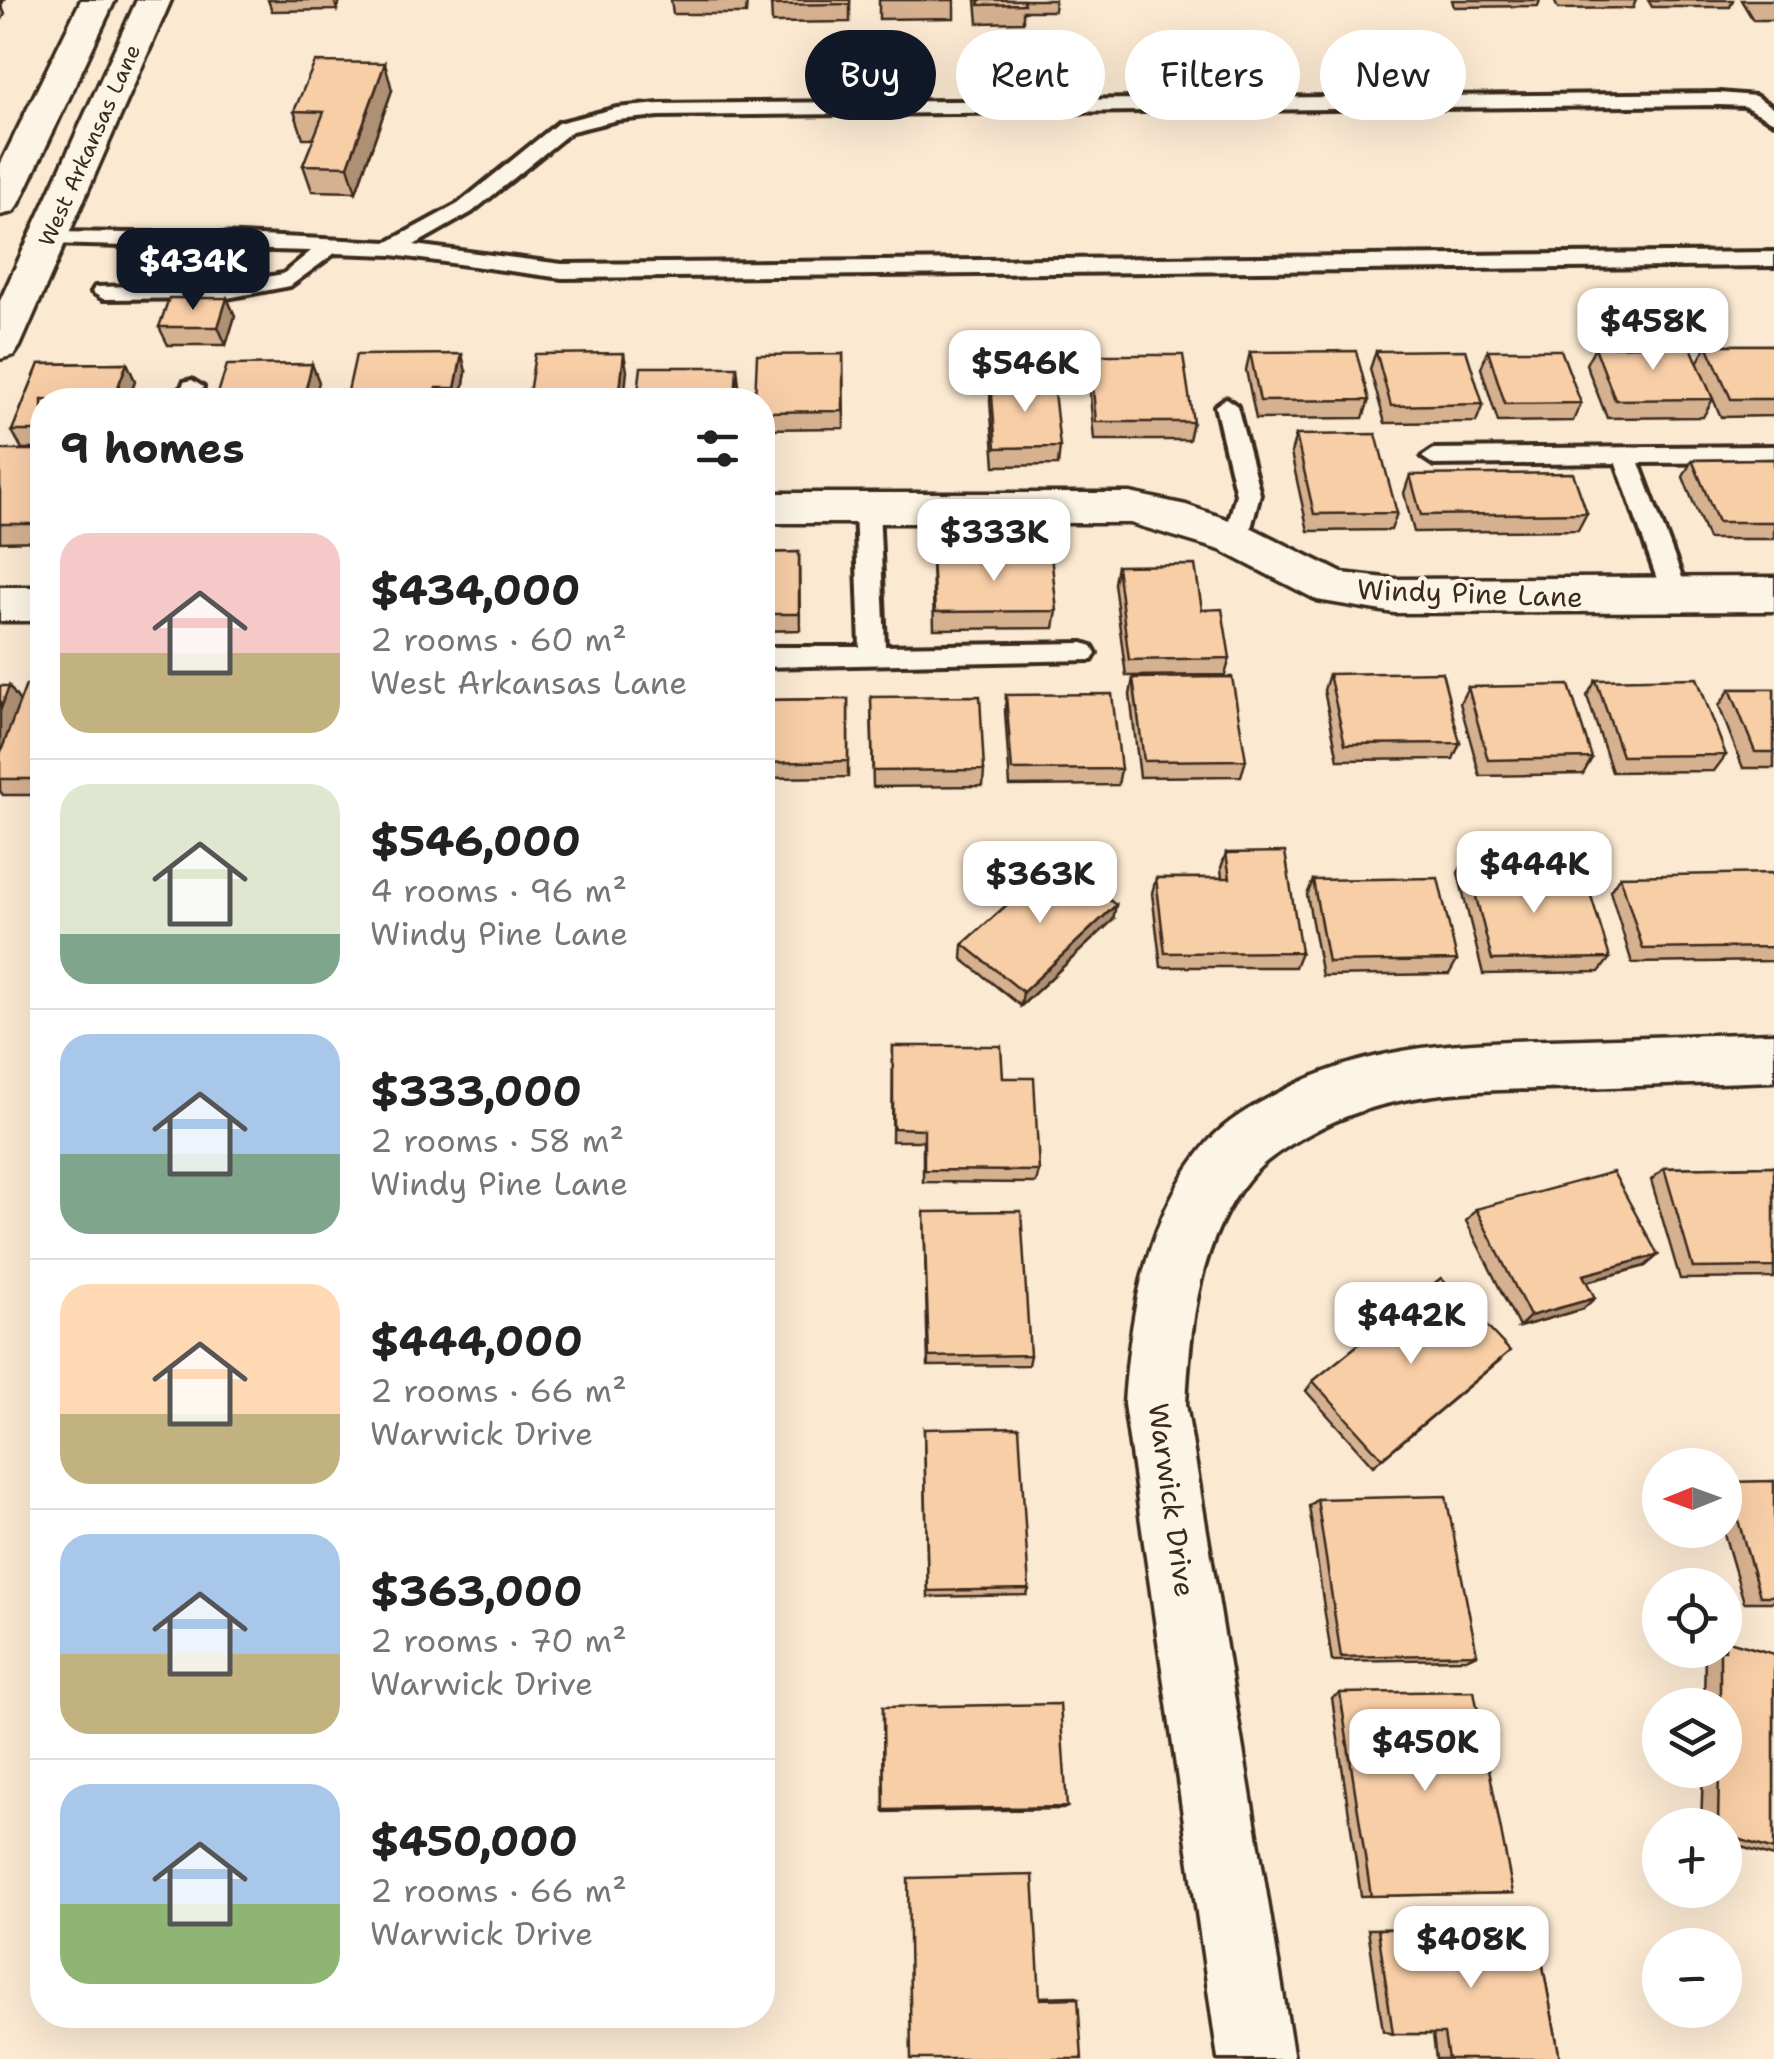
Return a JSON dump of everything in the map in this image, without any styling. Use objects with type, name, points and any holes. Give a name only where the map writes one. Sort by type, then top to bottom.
[{"type":"street","name":"West Arkansas Lane","points":[[3,191],[98,0]]},
{"type":"street","name":"West Arkansas Lane","points":[[0,346],[154,0]]},
{"type":"street","name":"Windy Pine Lane","points":[[775,508],[1130,508],[1186,521],[1236,539],[1333,588],[1394,596],[1774,594]]},
{"type":"street","points":[[0,604],[30,604]]},
{"type":"street","name":"Warwick Drive","points":[[1256,2059],[1155,1404],[1158,1334],[1174,1264],[1200,1208],[1228,1161],[1251,1140],[1324,1098],[1385,1077],[1466,1067],[1774,1057]]},
{"type":"lane","points":[[392,249],[465,208],[565,127],[617,114],[659,110],[1720,99],[1748,100],[1774,116]]},
{"type":"lane","points":[[48,238],[392,249],[562,271],[1774,259]]},
{"type":"lane","points":[[104,292],[227,291],[290,279],[330,246]]},
{"type":"lane","points":[[1226,406],[1248,494],[1236,539]]},
{"type":"lane","points":[[1434,457],[1774,454]]},
{"type":"lane","points":[[1625,456],[1676,596]]},
{"type":"lane","points":[[867,507],[873,656]]},
{"type":"lane","points":[[775,657],[1084,654]]},
{"type":"building","points":[[771,0],[850,0],[850,4],[771,5]]},
{"type":"building","points":[[979,0],[1023,0],[1024,4],[979,5]]},
{"type":"building","points":[[315,62],[385,63],[348,166],[303,165],[324,112],[294,111]]},
{"type":"building","points":[[169,298],[227,298],[218,327],[159,327]]},
{"type":"building","points":[[1690,345],[1713,399],[1615,400],[1595,347]]},
{"type":"building","points":[[1707,345],[1774,345],[1774,399],[1731,399]]},
{"type":"building","points":[[1466,350],[1483,404],[1391,406],[1376,351]]},
{"type":"building","points":[[1488,350],[1561,350],[1581,403],[1505,404]]},
{"type":"building","points":[[1356,351],[1369,400],[1260,401],[1250,352]]},
{"type":"building","points":[[624,353],[620,388],[530,388],[535,354]]},
{"type":"building","points":[[462,354],[455,388],[349,388],[356,355]]},
{"type":"building","points":[[843,354],[843,411],[775,412],[775,388],[756,388],[757,355]]},
{"type":"building","points":[[1090,355],[1183,355],[1193,422],[1096,422]]},
{"type":"building","points":[[127,363],[118,388],[30,388],[30,431],[12,431],[39,364]]},
{"type":"building","points":[[312,364],[306,388],[220,388],[227,365]]},
{"type":"building","points":[[641,367],[737,367],[736,388],[638,388]]},
{"type":"building","points":[[1053,382],[1060,447],[996,448],[991,383]]},
{"type":"building","points":[[1376,434],[1397,513],[1314,514],[1296,435]]},
{"type":"building","points":[[0,450],[30,450],[30,524],[0,524]]},
{"type":"building","points":[[1774,459],[1774,522],[1718,522],[1692,460]]},
{"type":"building","points":[[1573,473],[1587,513],[1421,515],[1410,475]]},
{"type":"building","points":[[799,552],[799,614],[775,614],[775,553]]},
{"type":"building","points":[[1051,555],[1057,611],[935,612],[932,556]]},
{"type":"building","points":[[1195,565],[1202,610],[1222,609],[1230,658],[1129,660],[1117,566]]},
{"type":"building","points":[[1442,672],[1460,743],[1345,744],[1329,674]]},
{"type":"building","points":[[1232,677],[1246,760],[1144,761],[1133,678]]},
{"type":"building","points":[[1697,678],[1726,755],[1622,756],[1596,680]]},
{"type":"building","points":[[26,685],[30,685],[30,779],[0,779],[0,754]]},
{"type":"building","points":[[1569,685],[1592,758],[1488,760],[1468,687]]},
{"type":"building","points":[[0,686],[9,686],[0,711]]},
{"type":"building","points":[[1730,689],[1774,689],[1774,752],[1755,752]]},
{"type":"building","points":[[1112,694],[1121,769],[1012,770],[1006,695]]},
{"type":"building","points":[[980,696],[984,770],[873,771],[871,697]]},
{"type":"building","points":[[848,699],[848,761],[775,763],[775,700]]},
{"type":"building","points":[[1285,852],[1301,952],[1165,953],[1156,878],[1230,878],[1226,853]]},
{"type":"building","points":[[1466,857],[1511,857],[1519,887],[1588,886],[1610,958],[1492,960]]},
{"type":"building","points":[[1057,860],[1116,905],[1023,992],[963,944]]},
{"type":"building","points":[[1772,873],[1774,947],[1643,949],[1620,876]]},
{"type":"building","points":[[1438,878],[1457,960],[1328,962],[1313,880]]},
{"type":"building","points":[[893,1046],[1001,1046],[1003,1078],[1034,1078],[1039,1171],[924,1170],[924,1129],[893,1128]]},
{"type":"building","points":[[1774,1166],[1774,1267],[1693,1268],[1664,1168]]},
{"type":"building","points":[[1613,1172],[1658,1255],[1583,1275],[1595,1298],[1530,1316],[1476,1209]]},
{"type":"building","points":[[1021,1211],[1030,1355],[929,1357],[924,1212]]},
{"type":"building","points":[[1441,1278],[1510,1351],[1382,1458],[1313,1381]]},
{"type":"building","points":[[1019,1427],[1029,1589],[928,1591],[924,1429]]},
{"type":"building","points":[[1774,1481],[1774,1596],[1760,1596],[1742,1534],[1742,1482]]},
{"type":"building","points":[[1446,1496],[1477,1654],[1341,1657],[1317,1499]]},
{"type":"building","points":[[1742,1645],[1774,1654],[1774,1850],[1742,1840],[1742,1808],[1718,1808],[1719,1788],[1742,1788],[1742,1688],[1720,1688],[1720,1668],[1742,1668]]},
{"type":"building","points":[[1474,1691],[1513,1893],[1371,1896],[1340,1693]]},
{"type":"building","points":[[1060,1704],[1067,1807],[884,1810],[883,1707]]},
{"type":"building","points":[[1033,1875],[1040,1999],[1078,1998],[1082,2059],[911,2059],[908,1878]]},
{"type":"building","points":[[1536,1928],[1560,2059],[1448,2059],[1444,2034],[1393,2034],[1378,1929]]}]
